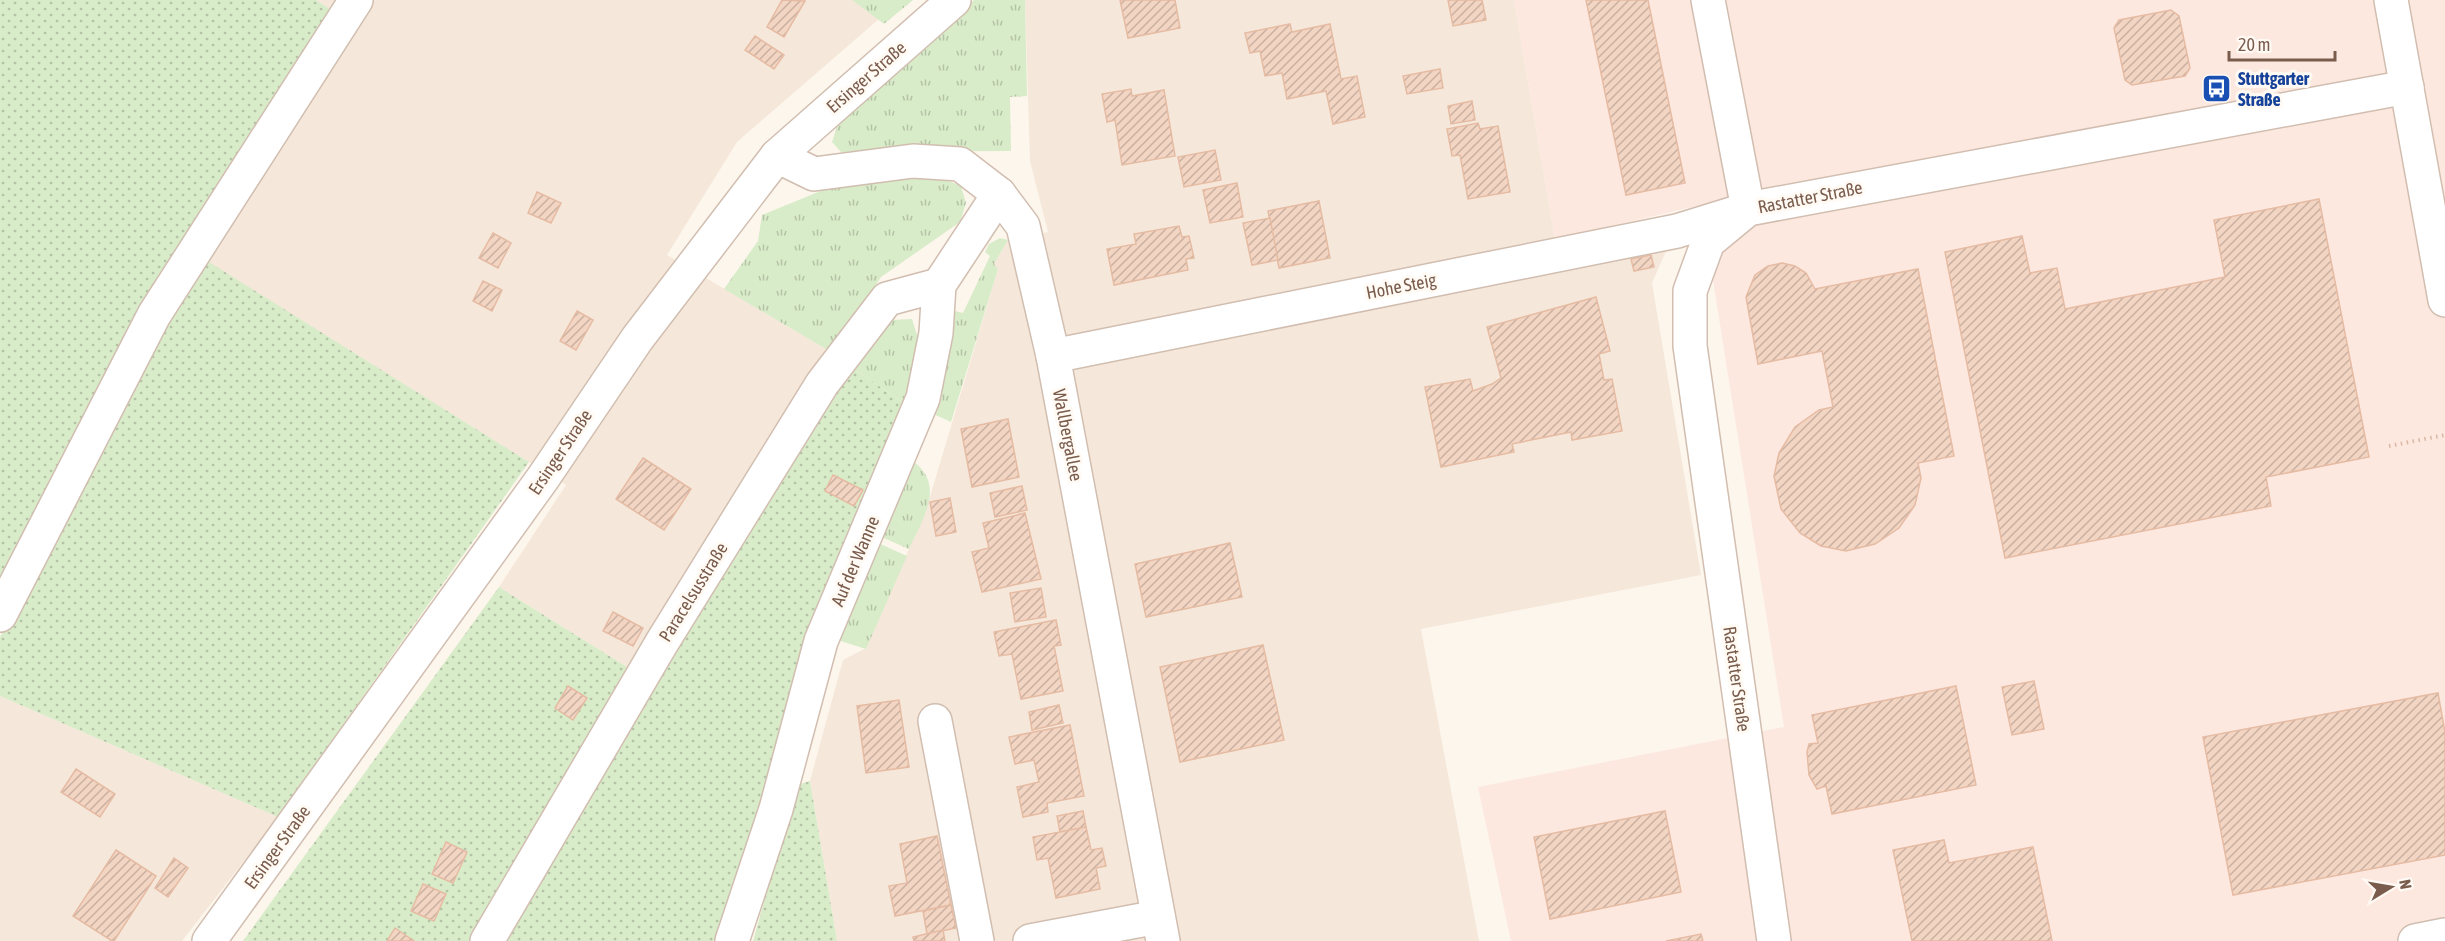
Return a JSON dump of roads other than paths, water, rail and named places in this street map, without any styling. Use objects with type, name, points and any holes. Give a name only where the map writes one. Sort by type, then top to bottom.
[{"type":"street","points":[[0,615],[154,315],[356,0]]},
{"type":"street","name":"Ersinger Straße","points":[[209,941],[543,478],[637,339],[777,156],[954,0]]},
{"type":"street","points":[[1708,0],[1748,209]]},
{"type":"street","points":[[2391,0],[2445,300]]},
{"type":"street","name":"Rastatter Straße","points":[[1774,941],[1689,346],[1690,291],[1708,242],[1748,209],[2407,87]]},
{"type":"street","name":"Wallbergallee","points":[[777,156],[814,174],[913,161],[960,164],[999,194],[1023,226],[1053,356],[1161,929],[1030,941]]},
{"type":"street","name":"Auf der Wanne","points":[[732,941],[776,809],[821,640],[922,398],[936,333],[939,285],[999,194]]},
{"type":"street","name":"Hohe Steig","points":[[1053,356],[1677,231],[1748,209]]},
{"type":"street","name":"Paracelsusstraße","points":[[487,941],[661,644],[822,384],[887,300],[939,285]]},
{"type":"street","points":[[935,721],[977,941]]},
{"type":"street","points":[[2415,941],[2445,936]]},
{"type":"place","name":"Stuttgarter Straße","points":[[2217,88]]}]
